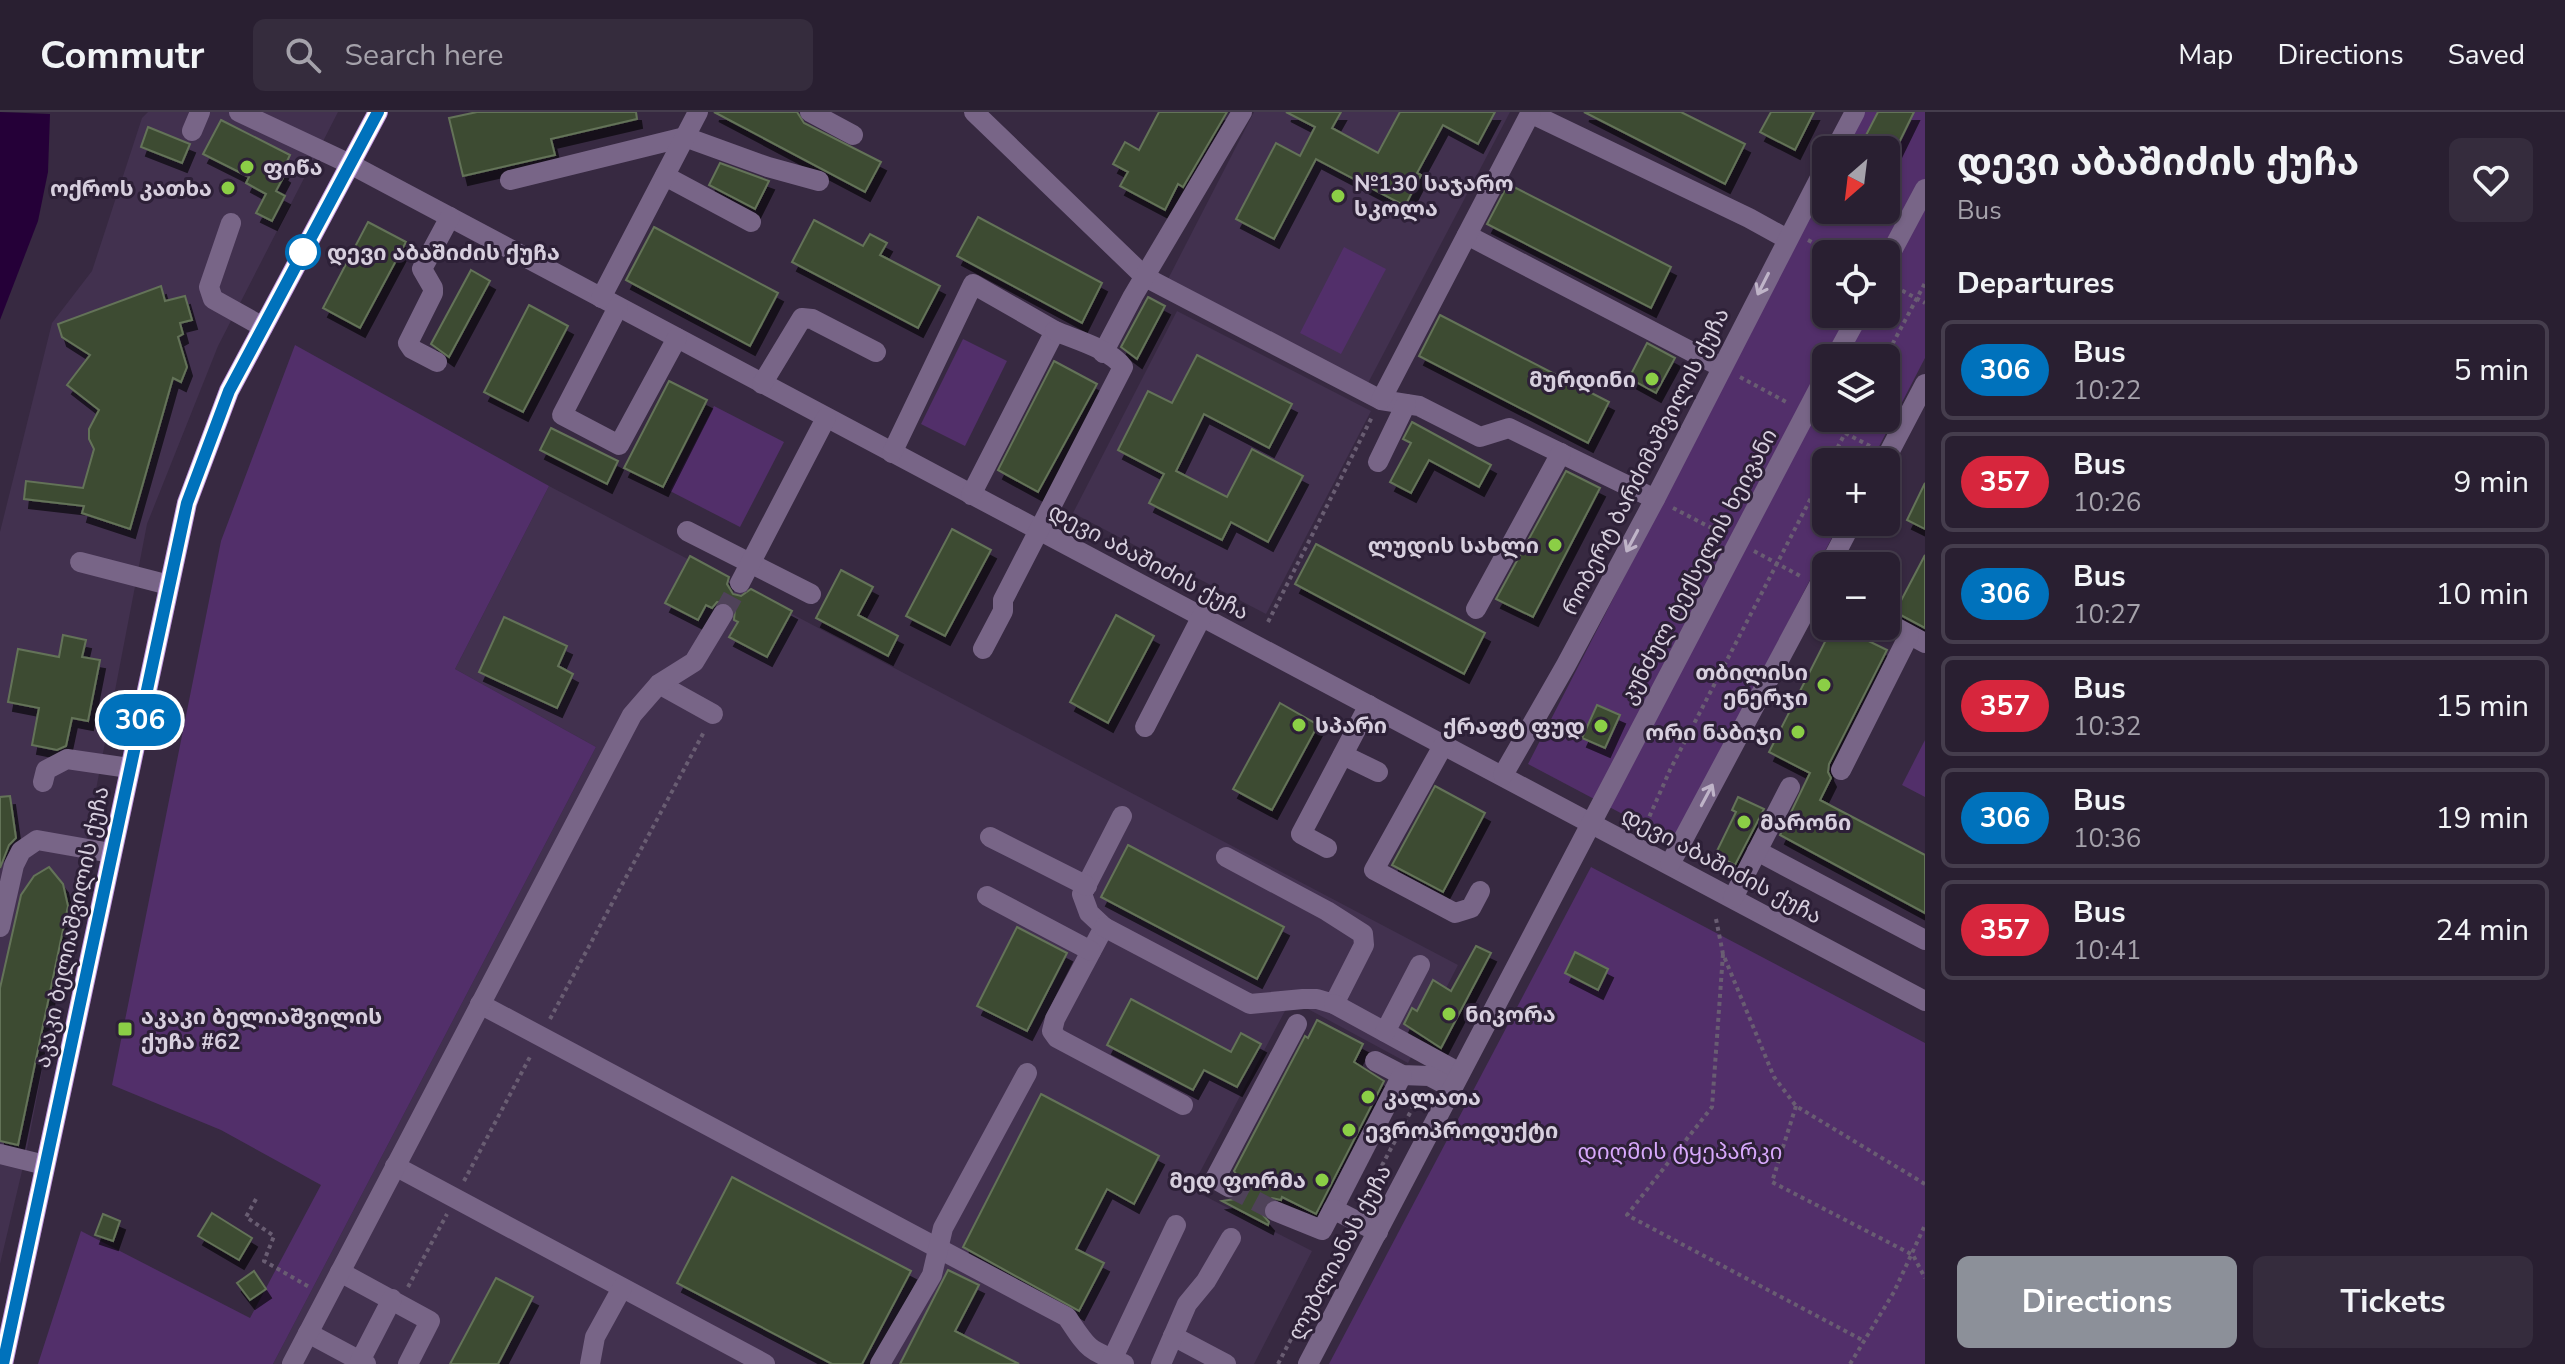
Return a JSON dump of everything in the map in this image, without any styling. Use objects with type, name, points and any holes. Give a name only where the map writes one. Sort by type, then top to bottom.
[{"type":"main road","name":"აკაკი ბელიაშვილის ქუჩა","points":[[3,1364],[8,1306],[45,1165],[187,503],[229,391],[378,112]]},
{"type":"street","name":"დევი აბაშიძის ქუჩა","points":[[239,112],[350,164],[1924,998]]},
{"type":"street","points":[[677,338],[619,445],[562,415],[665,176],[698,112]]},
{"type":"street","points":[[810,112],[853,135]]},
{"type":"street","points":[[974,112],[1145,277],[1381,400],[1419,406],[1480,437],[1509,428],[1655,499]]},
{"type":"street","points":[[1103,353],[1242,112]]},
{"type":"street","points":[[1842,136],[1855,112]]},
{"type":"street","points":[[1381,400],[1530,113],[1787,239]]},
{"type":"street","points":[[510,180],[685,137],[768,167],[819,181]]},
{"type":"street","points":[[665,176],[751,222]]},
{"type":"street","points":[[1898,240],[1925,189]]},
{"type":"street","name":"რობერტ ბარძიმაშვილის ქუჩა","points":[[1503,775],[1655,499],[1812,192]]},
{"type":"street","points":[[437,362],[412,349],[408,343],[433,293],[422,269],[450,217]]},
{"type":"street","points":[[231,223],[209,287],[213,299],[263,327]]},
{"type":"street","points":[[1467,235],[1721,367]]},
{"type":"street","points":[[892,453],[973,284],[1055,331],[1103,353],[1123,367],[1003,600],[1003,611],[983,649]]},
{"type":"street","points":[[762,384],[802,318],[812,319],[876,352]]},
{"type":"street","points":[[971,495],[1055,331]]},
{"type":"street","points":[[1891,448],[1925,384]]},
{"type":"street","name":"კუნძულ ტექსელის ხეივანი","points":[[1591,823],[1812,402]]},
{"type":"street","points":[[1378,462],[1406,404]]},
{"type":"street","points":[[740,583],[826,418]]},
{"type":"street","points":[[1476,609],[1561,453]]},
{"type":"street","points":[[687,531],[811,594]]},
{"type":"street","points":[[80,562],[169,585]]},
{"type":"street","points":[[1670,864],[1812,605]]},
{"type":"street","points":[[292,1364],[632,715],[659,684],[694,662],[723,614]]},
{"type":"street","points":[[1145,727],[1202,616]]},
{"type":"street","points":[[1841,770],[1917,639]]},
{"type":"street","points":[[659,684],[713,714]]},
{"type":"street","points":[[1327,848],[1301,834],[1369,705]]},
{"type":"street","points":[[1444,744],[1374,870],[1455,913],[1471,908],[1480,891]]},
{"type":"street","points":[[1343,755],[1378,772]]},
{"type":"street","points":[[43,782],[46,770],[67,759],[129,768]]},
{"type":"street","points":[[1733,898],[1790,787]]},
{"type":"street","points":[[1122,816],[1082,894],[1089,913],[1104,927],[1250,1004],[1303,999],[1334,1004],[1385,1032],[1456,1081]]},
{"type":"street","name":"ლუბლიანას ქუჩა","points":[[1308,1364],[1591,823]]},
{"type":"street","points":[[990,837],[1087,886]]},
{"type":"street","points":[[0,927],[14,865],[21,851],[37,840],[111,853]]},
{"type":"street","points":[[1757,851],[1925,940]]},
{"type":"street","points":[[1226,857],[1327,911],[1363,934],[1364,945],[1334,1004]]},
{"type":"street","points":[[987,896],[1091,951]]},
{"type":"street","points":[[1104,927],[1055,1019],[1052,1031],[1057,1038],[1183,1105]]},
{"type":"street","points":[[1385,1032],[1420,965]]},
{"type":"street","points":[[480,1004],[1067,1317],[1086,1346],[1115,1362],[1176,1225]]},
{"type":"street","points":[[1229,1187],[1215,1179],[1297,1024]]},
{"type":"street","points":[[1375,1061],[1402,1075],[1456,1081]]},
{"type":"street","points":[[880,1364],[932,1275],[943,1228],[1027,1073]]},
{"type":"street","points":[[1275,1211],[1322,1230],[1402,1075]]},
{"type":"street","points":[[0,1154],[45,1165]]},
{"type":"street","points":[[395,1166],[765,1364]]},
{"type":"street","points":[[1333,1209],[1378,1232]]},
{"type":"street","points":[[1161,1364],[1187,1304],[1206,1281],[1231,1238]]},
{"type":"street","points":[[340,1272],[430,1321],[408,1364]]},
{"type":"street","points":[[590,1364],[595,1337],[622,1288]]},
{"type":"street","points":[[308,1333],[363,1362],[396,1301]]},
{"type":"street","points":[[1173,1336],[1226,1364]]},
{"type":"path","points":[[1892,344],[1925,283]]},
{"type":"path","points":[[1900,290],[1925,303]]},
{"type":"path","points":[[1268,622],[1381,400]]},
{"type":"path","points":[[1636,846],[1677,756],[1812,496]]},
{"type":"path","points":[[396,1301],[454,1199],[713,714]]},
{"type":"path","points":[[1716,919],[1723,954],[1774,1077],[1796,1106],[1925,1184]]},
{"type":"path","points":[[1723,954],[1712,1107],[1627,1215],[1864,1341]]},
{"type":"path","points":[[1796,1106],[1772,1182],[1913,1255],[1925,1278]]},
{"type":"path","points":[[256,1199],[246,1217],[274,1236],[264,1261],[327,1297]]},
{"type":"path","points":[[1850,1364],[1894,1292],[1925,1225]]},
{"type":"shaded area","points":[[0,112],[50,114],[48,172],[38,221],[0,320]]},
{"type":"shaded area","points":[[148,112],[338,112],[218,346],[147,524],[26,1154],[0,1264],[0,532],[52,323],[92,271],[142,118]]},
{"type":"shaded area","name":"№130 საჯარო სკოლა","points":[[1254,112],[1510,112],[1367,385],[1167,281]]},
{"type":"shaded area","points":[[1177,311],[1371,411],[1266,614],[1073,513]]},
{"type":"shaded area","points":[[549,486],[1458,965],[1408,1063],[1308,1009],[1286,1009],[1191,1189],[1312,1251],[1254,1364],[273,1364],[596,747],[455,669]]},
{"type":"green space","points":[[1864,112],[1925,112],[1925,358],[1900,406],[1900,344],[1812,344],[1812,432],[1887,432],[1878,448],[1812,448],[1812,536],[1833,536],[1824,552],[1812,552],[1812,576],[1682,827],[1677,834],[1666,837],[1528,764],[1812,212],[1812,224],[1900,224],[1900,136],[1851,136]]},
{"type":"green space","points":[[1344,247],[1386,269],[1341,354],[1300,333]]},
{"type":"green space","points":[[963,339],[1007,361],[965,446],[921,424]]},
{"type":"green space","points":[[295,345],[549,486],[455,669],[596,747],[273,1364],[38,1364],[81,1231],[250,1318],[321,1185],[221,1130],[112,1085],[221,541]]},
{"type":"green space","points":[[714,406],[784,442],[740,527],[670,491]]},
{"type":"green space","points":[[1925,740],[1925,797],[1902,785]]},
{"type":"green space","name":"დიღმის ტყეპარკი","points":[[1591,867],[1925,1043],[1925,1364],[1329,1364]]},
{"type":"building","points":[[477,112],[636,112],[637,119],[551,139],[555,155],[463,176],[449,118]]},
{"type":"building","points":[[714,112],[797,112],[804,123],[881,162],[865,192]]},
{"type":"building","points":[[1159,112],[1227,112],[1183,187],[1178,184],[1165,210],[1120,186],[1128,172],[1113,164],[1125,142],[1139,150]]},
{"type":"building","points":[[1286,112],[1341,112],[1332,128],[1378,153],[1400,112],[1495,112],[1478,144],[1443,125],[1417,173],[1421,175],[1405,206],[1316,159],[1274,239],[1236,219],[1276,143],[1300,156],[1315,127]]},
{"type":"building","points":[[1584,112],[1681,112],[1745,144],[1725,184]]},
{"type":"building","points":[[1771,112],[1814,112],[1795,150],[1760,132]]},
{"type":"building","points":[[1878,112],[1914,112],[1900,141],[1900,136],[1866,136]]},
{"type":"building","points":[[221,120],[290,155],[276,191],[285,196],[272,221],[256,213],[266,194],[246,183],[249,177],[203,154]]},
{"type":"building","points":[[148,127],[190,144],[182,163],[141,147]]},
{"type":"building","points":[[720,163],[769,181],[755,209],[709,185]]},
{"type":"building","points":[[1508,184],[1671,267],[1651,308],[1487,224]]},
{"type":"building","points":[[978,217],[1102,283],[1082,323],[957,256]]},
{"type":"building","points":[[814,220],[863,246],[870,234],[887,243],[880,255],[940,286],[918,328],[792,262]]},
{"type":"building","points":[[368,222],[406,242],[360,328],[323,308]]},
{"type":"building","points":[[654,227],[778,293],[750,346],[626,280]]},
{"type":"building","points":[[471,270],[490,281],[449,357],[431,344]]},
{"type":"building","points":[[161,286],[165,301],[185,296],[192,320],[180,323],[183,334],[178,337],[187,367],[181,382],[173,378],[130,529],[82,513],[84,506],[24,499],[26,481],[83,488],[94,449],[89,439],[89,429],[99,410],[67,385],[90,355],[62,337],[58,324]]},
{"type":"building","points":[[1148,297],[1165,306],[1137,359],[1121,347]]},
{"type":"building","points":[[529,305],[568,326],[523,412],[484,392]]},
{"type":"building","points":[[1440,315],[1609,402],[1588,443],[1419,356]]},
{"type":"building","points":[[1647,343],[1675,358],[1656,393],[1629,378]]},
{"type":"building","points":[[1197,355],[1292,404],[1269,448],[1204,414],[1176,471],[1227,497],[1252,449],[1303,476],[1268,542],[1231,522],[1222,540],[1149,503],[1164,474],[1118,450],[1148,391],[1172,403]]},
{"type":"building","points":[[1054,361],[1097,384],[1038,492],[998,470]]},
{"type":"building","points":[[669,381],[707,400],[663,487],[624,468]]},
{"type":"building","points":[[1412,422],[1491,465],[1479,487],[1429,460],[1411,493],[1390,482],[1411,443],[1403,439]]},
{"type":"building","points":[[551,428],[618,461],[607,484],[540,450]]},
{"type":"building","points":[[1566,471],[1600,488],[1533,617],[1496,599]]},
{"type":"building","points":[[1925,483],[1925,529],[1907,520]]},
{"type":"building","points":[[952,529],[991,550],[945,636],[906,616]]},
{"type":"building","points":[[1316,544],[1485,633],[1464,674],[1295,584]]},
{"type":"building","points":[[1925,555],[1925,628],[1900,615],[1900,602]]},
{"type":"building","points":[[690,556],[729,577],[727,584],[733,594],[741,596],[751,589],[792,611],[767,657],[729,637],[738,622],[734,620],[735,608],[729,603],[717,602],[712,608],[706,605],[698,620],[665,603]]},
{"type":"building","points":[[841,570],[873,587],[858,615],[898,636],[888,656],[816,618]]},
{"type":"building","points":[[1116,615],[1154,636],[1108,723],[1070,702]]},
{"type":"building","points":[[504,617],[567,646],[558,666],[573,674],[557,708],[479,672]]},
{"type":"building","points":[[63,635],[86,640],[82,657],[100,660],[88,721],[72,718],[66,746],[57,750],[32,745],[39,708],[8,702],[18,649],[59,657]]},
{"type":"building","points":[[1826,640],[1867,640],[1887,650],[1829,764],[1831,778],[1820,800],[1925,855],[1925,913],[1780,835],[1810,773],[1769,752]]},
{"type":"building","points":[[1280,703],[1318,725],[1272,810],[1233,789]]},
{"type":"building","name":"ქრაფტ ფუდ","points":[[1597,705],[1620,715],[1605,748],[1582,738]]},
{"type":"building","points":[[1435,786],[1485,813],[1443,892],[1392,865]]},
{"type":"building","points":[[10,796],[16,838],[9,845],[0,868],[0,797]]},
{"type":"building","points":[[1738,797],[1764,809],[1735,865],[1715,855],[1736,812],[1732,810]]},
{"type":"building","points":[[1128,845],[1284,927],[1257,979],[1101,897]]},
{"type":"building","points":[[49,867],[63,884],[68,906],[18,1145],[0,1141],[0,988],[21,895],[34,876]]},
{"type":"building","points":[[1017,927],[1067,953],[1027,1031],[977,1006]]},
{"type":"building","points":[[1476,946],[1491,953],[1441,1048],[1404,1024],[1412,1008],[1417,1011],[1433,980],[1451,991]]},
{"type":"building","points":[[1575,952],[1608,969],[1598,990],[1565,973]]},
{"type":"building","points":[[1131,999],[1231,1052],[1241,1033],[1261,1044],[1237,1087],[1204,1070],[1193,1090],[1107,1045]]},
{"type":"building","points":[[1317,1020],[1363,1044],[1354,1062],[1384,1081],[1316,1214],[1282,1197],[1281,1200],[1272,1198],[1263,1207],[1262,1214],[1268,1225],[1222,1201],[1235,1199],[1241,1193],[1241,1181],[1234,1171],[1305,1036],[1308,1038]]},
{"type":"building","points":[[1041,1094],[1159,1156],[1134,1204],[1107,1189],[1076,1249],[1104,1263],[1079,1311],[963,1247]]},
{"type":"building","points":[[732,1177],[911,1271],[862,1364],[832,1364],[677,1283]]},
{"type":"building","points":[[212,1213],[252,1238],[239,1260],[198,1236]]},
{"type":"building","points":[[103,1214],[120,1221],[113,1241],[95,1235]]},
{"type":"building","points":[[948,1270],[979,1285],[955,1331],[1019,1364],[900,1364]]},
{"type":"building","points":[[254,1271],[266,1289],[250,1300],[237,1283]]},
{"type":"building","points":[[496,1278],[533,1297],[498,1364],[450,1364]]},
{"type":"tunnel","points":[[723,614],[740,583]]},
{"type":"tunnel","points":[[1229,1187],[1275,1211]]},
{"type":"bus line","name":"306","points":[[3,1364],[187,503],[229,391],[378,112]]},
{"type":"place","name":"ფიწა","points":[[247,167]]},
{"type":"place","name":"ოქროს კათხა","points":[[228,188]]},
{"type":"place","name":"№130 საჯარო სკოლა","points":[[1338,196]]},
{"type":"place","name":"დევი აბაშიძის ქუჩა","points":[[303,252]]},
{"type":"place","name":"მურდინი","points":[[1652,379]]},
{"type":"place","name":"ლუდის სახლი","points":[[1555,545]]},
{"type":"place","name":"თბილისი ენერჯი","points":[[1824,685]]},
{"type":"place","name":"სპარი","points":[[1299,725]]},
{"type":"place","name":"ქრაფტ ფუდ","points":[[1601,726]]},
{"type":"place","name":"ორი ნაბიჯი","points":[[1798,732]]},
{"type":"place","name":"მარონი","points":[[1744,822]]},
{"type":"place","name":"ნიკორა","points":[[1449,1014]]},
{"type":"place","name":"აკაკი ბელიაშვილის ქუჩა #62","points":[[125,1029]]},
{"type":"place","name":"კალათა","points":[[1368,1097]]},
{"type":"place","name":"ევროპროდუქტი","points":[[1349,1130]]},
{"type":"place","name":"მედ ფორმა","points":[[1322,1180]]}]
